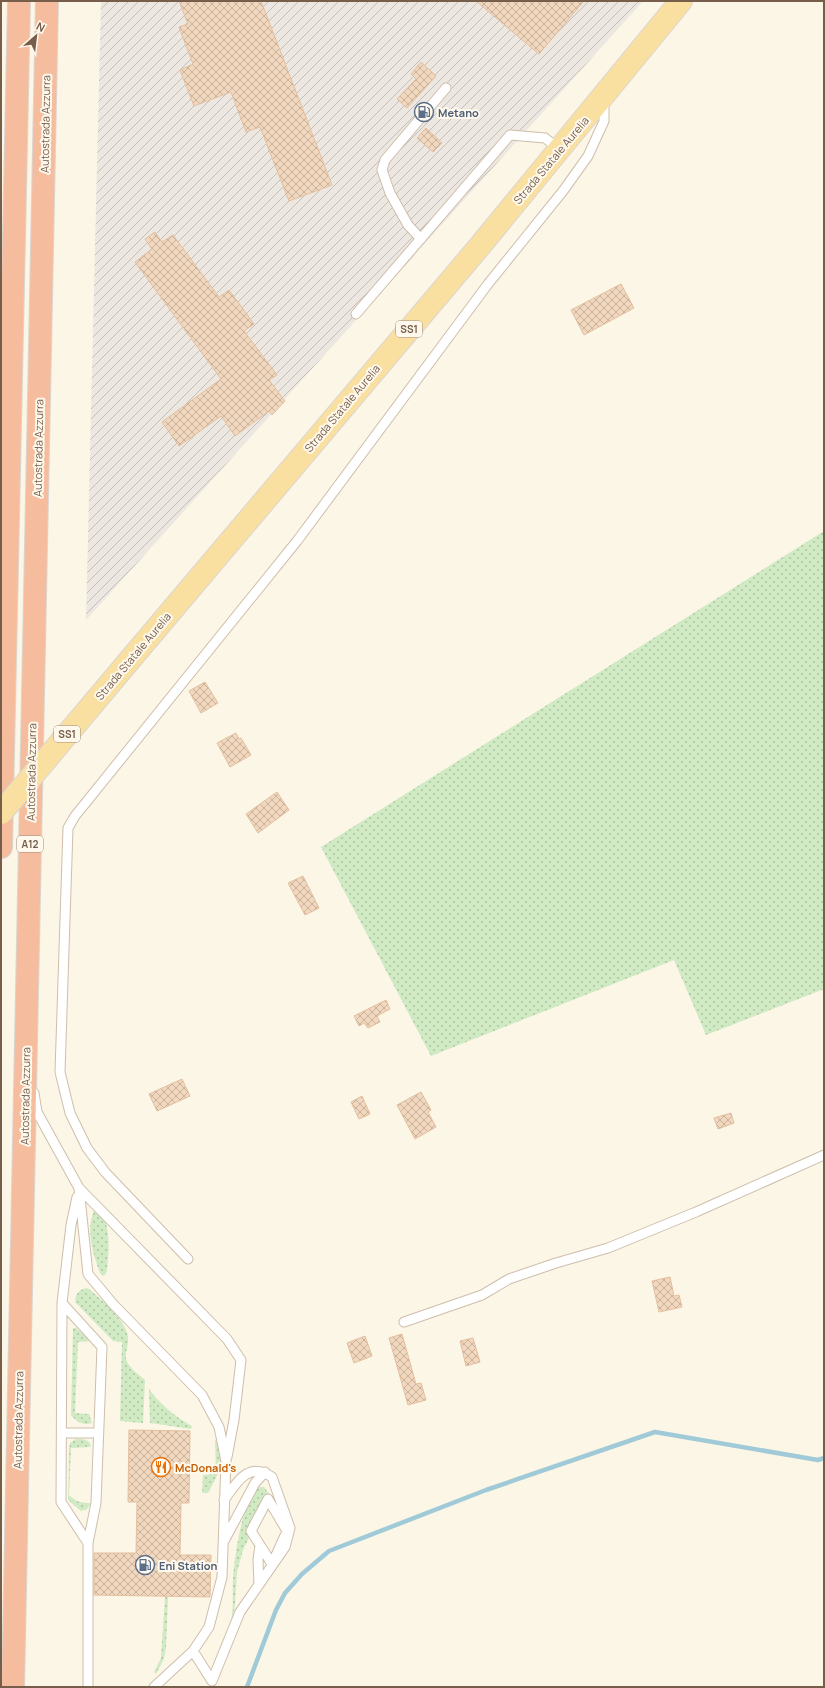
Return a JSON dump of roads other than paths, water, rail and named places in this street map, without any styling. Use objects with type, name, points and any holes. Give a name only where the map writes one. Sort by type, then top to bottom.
[{"type":"highway","name":"A12","points":[[1,847],[20,1]]},
{"type":"highway","name":"Autostrada Azzurra","points":[[13,1687],[47,1]]},
{"type":"main road","name":"Strada Statale Aurelia","points":[[1,813],[682,1]]},
{"type":"lane","points":[[421,239],[408,225],[390,193],[382,170],[385,160],[446,88]]},
{"type":"lane","points":[[188,1259],[105,1172],[87,1148],[70,1112],[60,1072],[68,828],[74,816],[297,541],[488,284],[563,191],[588,156],[604,120],[604,95]]},
{"type":"lane","points":[[356,314],[510,135],[545,138],[559,149]]},
{"type":"lane","points":[[26,1034],[37,1112],[79,1188],[227,1339],[241,1360],[234,1420],[226,1461],[222,1577],[209,1627],[193,1651],[154,1687]]},
{"type":"lane","points":[[404,1322],[482,1295],[509,1279],[556,1263],[608,1248],[696,1212],[824,1155]]},
{"type":"lane","points":[[79,1188],[71,1225],[62,1303],[61,1502],[88,1543]]},
{"type":"lane","points":[[79,1188],[88,1274],[113,1304],[202,1395],[219,1427],[226,1461]]},
{"type":"lane","points":[[62,1303],[102,1347],[96,1503],[88,1543],[88,1687]]},
{"type":"lane","points":[[62,1433],[98,1433]]},
{"type":"lane","points":[[212,1684],[240,1612],[285,1547],[290,1528],[272,1477],[265,1472],[256,1471],[240,1477],[224,1501]]},
{"type":"lane","points":[[222,1544],[255,1484],[265,1472]]},
{"type":"lane","points":[[259,1584],[258,1560],[260,1545],[252,1531],[268,1499],[287,1531],[272,1564],[260,1545]]},
{"type":"lane","points":[[193,1651],[212,1684]]},
{"type":"waterway","points":[[247,1687],[276,1610],[285,1593],[302,1574],[329,1551],[486,1490],[655,1432],[818,1460],[824,1458]]},
{"type":"place","name":"Metano","points":[[424,112]]},
{"type":"place","name":"McDonald's","points":[[161,1467]]},
{"type":"place","name":"Eni Station","points":[[145,1565]]}]
